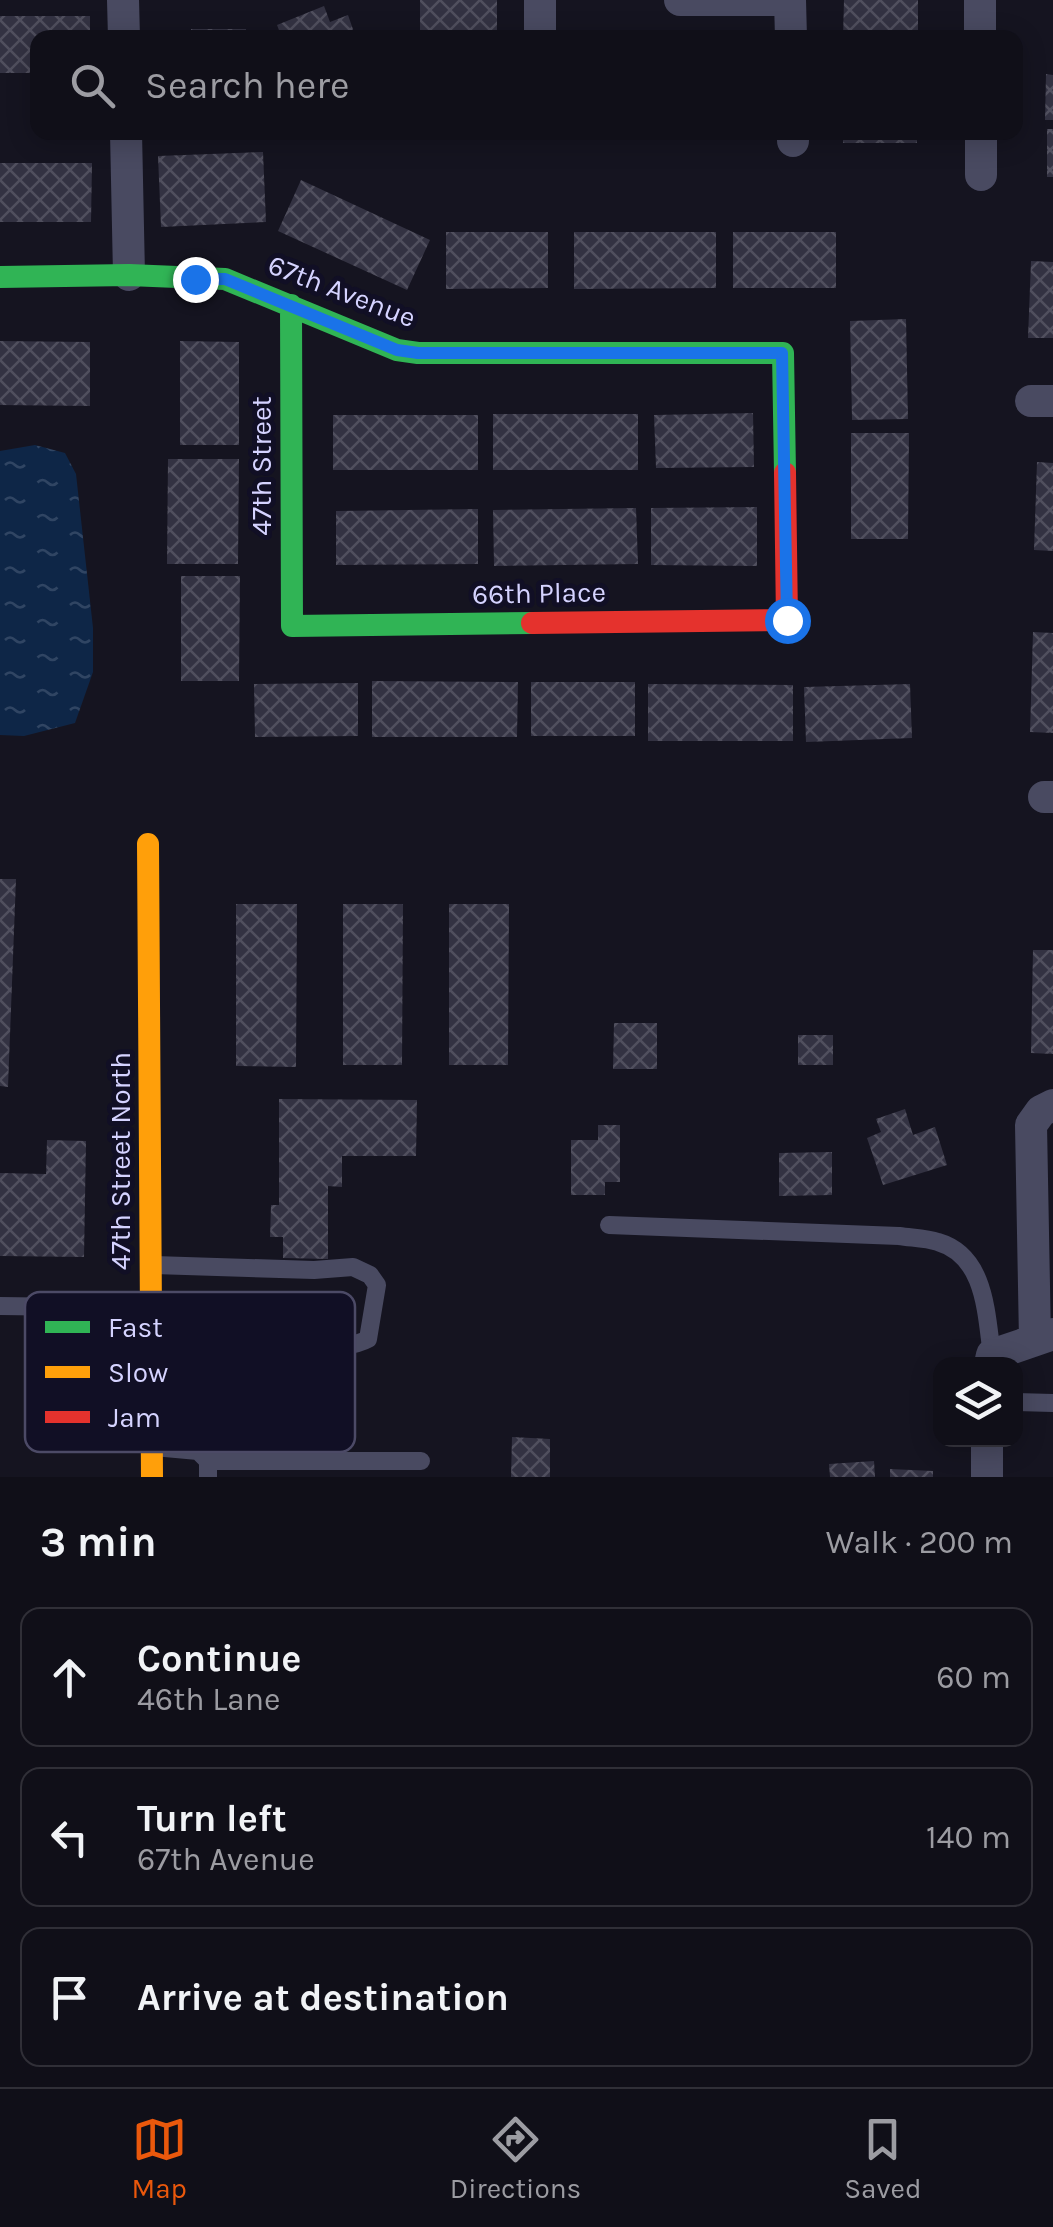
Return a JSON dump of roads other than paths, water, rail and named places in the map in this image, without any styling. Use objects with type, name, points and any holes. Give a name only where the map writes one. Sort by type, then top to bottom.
[{"type":"street","points":[[123,0],[124,30]]},
{"type":"street","points":[[540,0],[540,30]]},
{"type":"street","points":[[680,0],[790,0],[791,30]]},
{"type":"street","points":[[980,0],[980,30]]},
{"type":"street","points":[[126,140],[129,275]]},
{"type":"street","points":[[981,140],[981,176]]},
{"type":"street","name":"67th Avenue","points":[[0,277],[129,275],[225,279],[397,350],[418,353],[782,353],[787,620]]},
{"type":"street","name":"47th Street","points":[[292,305],[292,626]]},
{"type":"street","name":"66th Place","points":[[292,626],[787,620]]},
{"type":"street","name":"47th Street North","points":[[148,844],[150,1292]]},
{"type":"street","points":[[998,1357],[1044,1337],[1031,1124],[1041,1111],[1053,1105]]},
{"type":"street","points":[[987,1447],[987,1477]]},
{"type":"lane","points":[[609,1225],[899,1236],[941,1243],[966,1260],[982,1287],[991,1357]]},
{"type":"lane","points":[[150,1265],[353,1268],[370,1276],[377,1285],[368,1339],[355,1346]]},
{"type":"lane","points":[[0,1306],[25,1306]]},
{"type":"lane","points":[[1023,1402],[1053,1402]]},
{"type":"lane","points":[[208,1469],[421,1460]]},
{"type":"water","points":[[35,445],[65,453],[76,474],[93,628],[93,672],[75,723],[24,736],[0,735],[0,451]]}]
